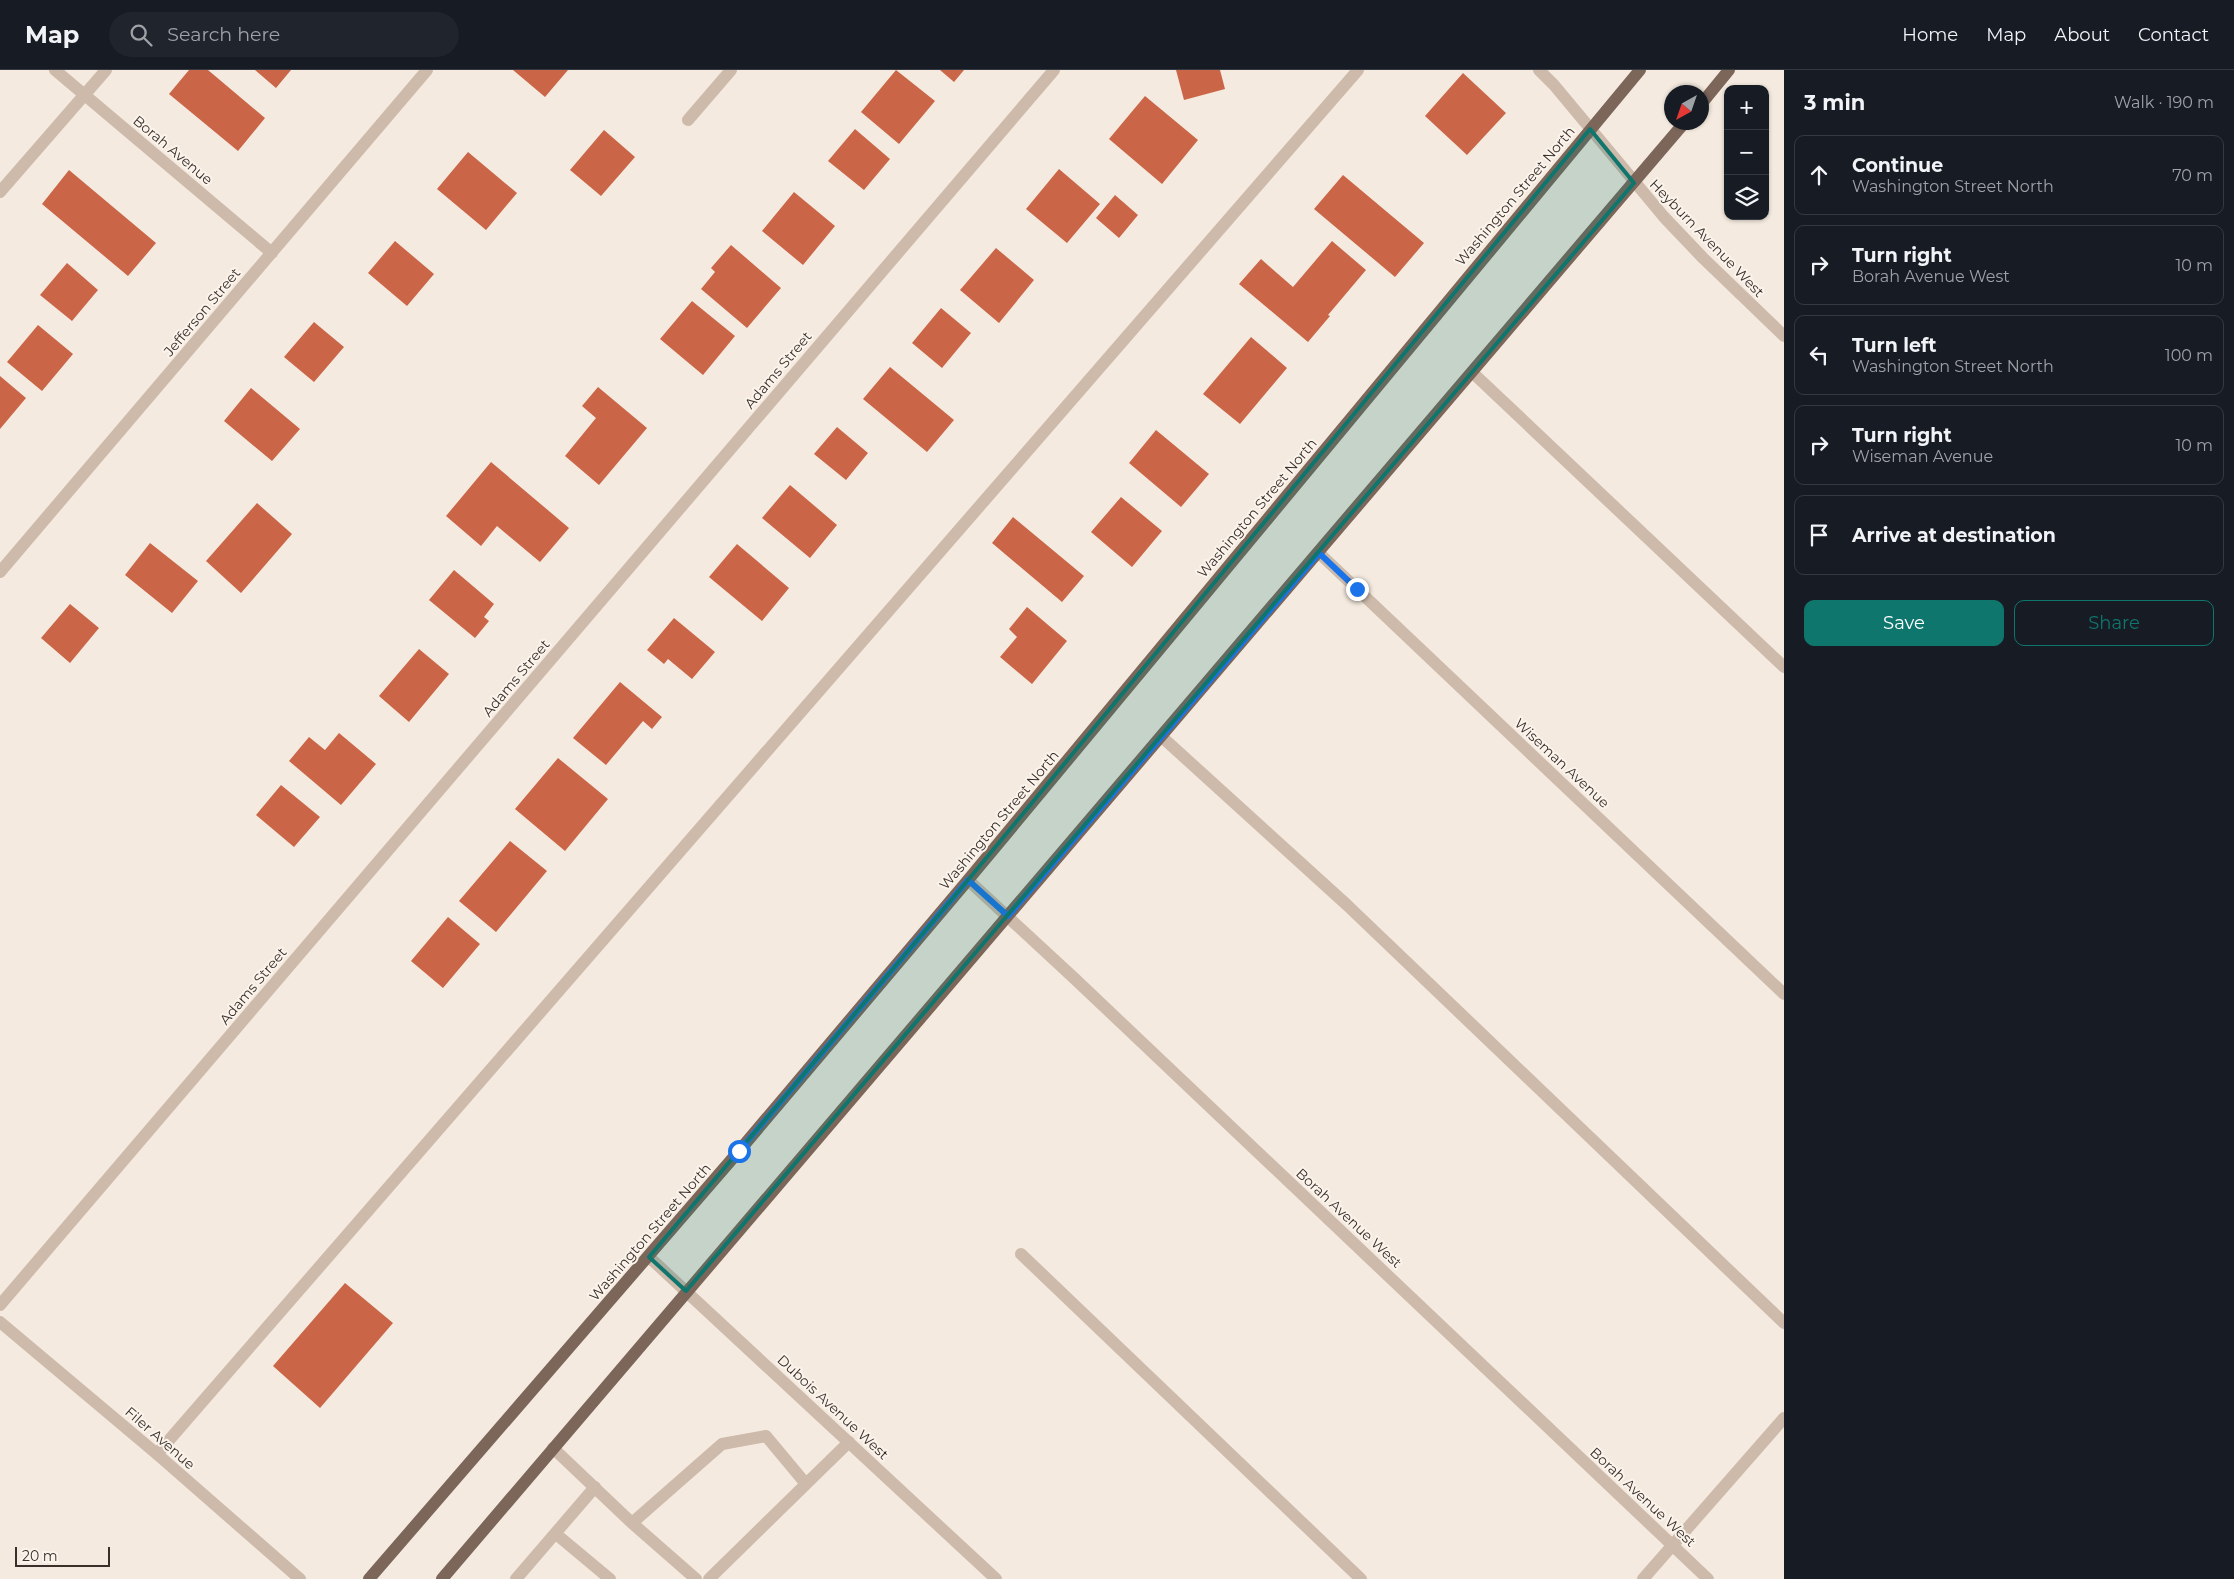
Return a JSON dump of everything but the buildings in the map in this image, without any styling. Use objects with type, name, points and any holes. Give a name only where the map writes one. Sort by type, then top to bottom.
[{"type":"main road","name":"Washington Street North","points":[[369,1579],[649,1256],[968,880],[1640,70]]},
{"type":"main road","points":[[1709,94],[1729,70]]},
{"type":"main road","points":[[442,1579],[1678,130]]},
{"type":"street","name":"Borah Avenue","points":[[55,70],[272,253]]},
{"type":"street","points":[[0,192],[106,70]]},
{"type":"street","name":"Jefferson Street","points":[[0,572],[428,70]]},
{"type":"street","points":[[688,120],[731,70]]},
{"type":"street","name":"Adams Street","points":[[0,1305],[1054,70]]},
{"type":"street","points":[[157,1454],[1358,70]]},
{"type":"street","name":"Heyburn Avenue West","points":[[1539,70],[1634,184],[1703,258],[1784,336]]},
{"type":"street","points":[[1473,373],[1784,667]]},
{"type":"street","name":"Wiseman Avenue","points":[[1319,553],[1784,994]]},
{"type":"street","points":[[1162,737],[1347,905],[1784,1323]]},
{"type":"street","name":"Borah Avenue West","points":[[968,880],[1708,1579]]},
{"type":"street","points":[[1021,1254],[1361,1579]]},
{"type":"street","name":"Dubois Avenue West","points":[[649,1256],[996,1579]]},
{"type":"street","name":"Filer Avenue","points":[[0,1322],[157,1454],[300,1579]]},
{"type":"street","points":[[1643,1579],[1784,1418]]},
{"type":"street","points":[[632,1523],[722,1444],[766,1436],[806,1484]]},
{"type":"street","points":[[709,1579],[849,1442]]},
{"type":"street","points":[[553,1448],[632,1523],[696,1579]]},
{"type":"street","points":[[516,1579],[595,1487]]},
{"type":"street","points":[[556,1534],[610,1579]]},
{"type":"highlighted area","points":[[1590,129],[1634,183],[686,1291],[649,1257],[968,880]]},
{"type":"route","points":[[739,1151],[968,880],[1008,916],[1319,553],[1357,589]]}]
